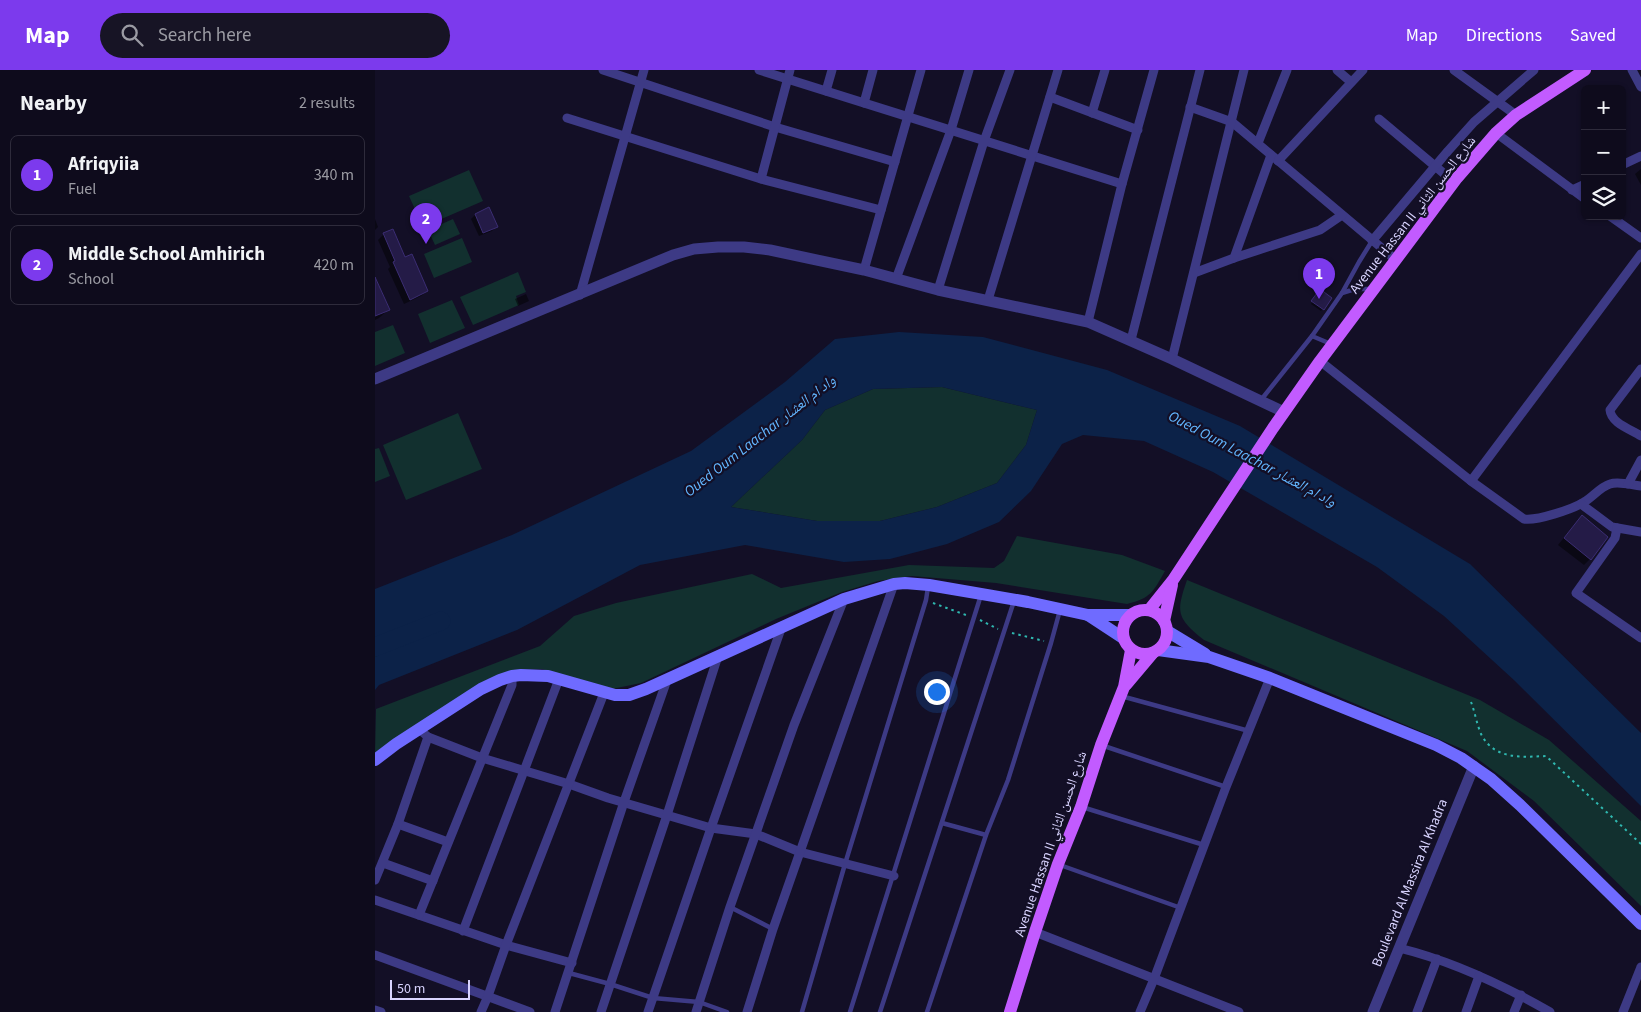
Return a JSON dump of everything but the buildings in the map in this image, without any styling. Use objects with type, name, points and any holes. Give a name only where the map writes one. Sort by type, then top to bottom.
[{"type":"main road","name":"Avenue Hassan II شارع الحسن الثاني","points":[[1149,610],[1173,580],[1273,428],[1332,344],[1454,182],[1496,133],[1516,115],[1585,70]]},
{"type":"main road","name":"Avenue Hassan II شارع الحسن الثاني","points":[[1123,692],[1165,641],[1173,580]]},
{"type":"main road","points":[[375,760],[423,733],[481,689],[500,680],[521,674],[559,679],[604,693],[629,695],[646,690],[782,626],[844,600],[894,584],[929,585],[1060,608],[1088,615],[1129,615],[1149,610],[1158,614],[1166,626],[1209,657]]},
{"type":"main road","points":[[1088,615],[1123,638],[1131,650],[1142,654],[1156,651],[1209,657],[1271,678],[1436,745],[1474,766],[1520,805],[1641,924]]},
{"type":"main road","points":[[1123,638],[1123,626],[1129,615]]},
{"type":"main road","name":"Avenue Hassan II شارع الحسن الثاني","points":[[1011,1012],[1035,932],[1081,807],[1101,745],[1123,692],[1131,650]]},
{"type":"street","points":[[603,70],[775,127],[895,162]]},
{"type":"street","points":[[580,295],[644,70]]},
{"type":"street","points":[[759,70],[789,75],[826,91],[1122,184]]},
{"type":"street","points":[[826,91],[832,70]]},
{"type":"street","points":[[864,103],[873,70]]},
{"type":"street","points":[[864,270],[921,70]]},
{"type":"street","points":[[896,279],[951,130],[969,70]]},
{"type":"street","points":[[938,290],[984,141],[1010,70]]},
{"type":"street","points":[[988,300],[1058,70]]},
{"type":"street","points":[[1092,113],[1105,70]]},
{"type":"street","points":[[1088,322],[1122,184],[1154,70]]},
{"type":"street","points":[[1131,340],[1200,70]]},
{"type":"street","points":[[1173,359],[1244,70]]},
{"type":"street","points":[[1257,143],[1287,70]]},
{"type":"street","points":[[1337,70],[1351,82]]},
{"type":"street","points":[[1234,258],[1274,158],[1363,70]]},
{"type":"street","points":[[1454,70],[1516,115]]},
{"type":"street","points":[[1373,241],[1474,122],[1534,70]]},
{"type":"street","points":[[1632,70],[1641,87]]},
{"type":"street","points":[[761,179],[789,75]]},
{"type":"street","points":[[1050,97],[1138,130]]},
{"type":"street","points":[[1190,107],[1232,122],[1396,260]]},
{"type":"street","points":[[567,118],[761,179],[881,210]]},
{"type":"street","points":[[1379,119],[1454,182]]},
{"type":"street","points":[[1496,133],[1581,196]]},
{"type":"street","points":[[1626,163],[1641,156]]},
{"type":"street","points":[[1572,190],[1581,186]]},
{"type":"street","points":[[1194,273],[1320,230],[1343,215]]},
{"type":"street","points":[[1616,220],[1641,238]]},
{"type":"street","points":[[375,380],[673,255],[694,249],[744,247],[771,250],[864,270],[938,290],[1088,322],[1173,359],[1284,412]]},
{"type":"street","points":[[1471,481],[1641,254]]},
{"type":"street","points":[[1320,361],[1471,481],[1518,515],[1530,520],[1581,504],[1611,483],[1641,486]]},
{"type":"street","points":[[1641,369],[1610,410],[1610,414],[1616,421],[1641,436]]},
{"type":"street","points":[[1628,484],[1641,460]]},
{"type":"street","points":[[1581,504],[1605,524],[1641,532]]},
{"type":"street","points":[[1617,528],[1615,538],[1576,594],[1641,638]]},
{"type":"street","points":[[747,1012],[773,929],[894,584]]},
{"type":"street","points":[[696,1012],[730,907],[793,726],[844,600]]},
{"type":"street","points":[[648,1012],[782,626]]},
{"type":"street","points":[[601,1012],[718,656]]},
{"type":"street","points":[[419,915],[512,685],[512,676]]},
{"type":"street","points":[[1140,1012],[1155,979],[1226,787],[1271,678]]},
{"type":"street","points":[[463,931],[559,679]]},
{"type":"street","points":[[555,1012],[624,802],[667,680]]},
{"type":"street","points":[[481,1012],[604,693]]},
{"type":"street","points":[[375,880],[398,824],[423,733],[482,758],[624,802],[711,828],[756,834],[800,852],[894,876]]},
{"type":"street","name":"Boulevard Al Massira Al Khadra","points":[[1373,1012],[1474,766]]},
{"type":"street","points":[[398,824],[448,842]]},
{"type":"street","points":[[383,863],[433,881]]},
{"type":"street","points":[[375,900],[506,945],[572,964]]},
{"type":"street","points":[[1035,932],[1239,1012]]},
{"type":"street","points":[[1399,948],[1437,959],[1479,976],[1521,995],[1550,1012]]},
{"type":"street","points":[[375,955],[530,1012]]},
{"type":"street","points":[[1417,1012],[1437,959]]},
{"type":"street","points":[[1623,1012],[1641,967]]},
{"type":"street","points":[[1466,1012],[1479,976]]},
{"type":"street","points":[[1515,1012],[1521,995]]},
{"type":"street","points":[[375,1010],[381,1012]]},
{"type":"lane","points":[[1260,401],[1312,336],[1342,293],[1373,241]]},
{"type":"lane","points":[[1342,293],[1355,289],[1374,289]]},
{"type":"lane","points":[[1312,336],[1332,344]]},
{"type":"lane","points":[[802,1012],[929,585]]},
{"type":"lane","points":[[851,1012],[982,594]]},
{"type":"lane","points":[[880,1012],[1014,600]]},
{"type":"lane","points":[[927,1012],[986,834],[1008,780],[1051,643],[1060,608]]},
{"type":"lane","points":[[1123,692],[1250,731]]},
{"type":"lane","points":[[1101,745],[1226,787]]},
{"type":"lane","points":[[1081,807],[1205,845]]},
{"type":"lane","points":[[942,823],[986,834]]},
{"type":"lane","points":[[1059,864],[1181,908]]},
{"type":"lane","points":[[730,907],[773,929]]},
{"type":"lane","points":[[569,973],[653,998],[699,1002],[727,1012]]},
{"type":"path","points":[[926,600],[975,618],[1005,632],[1051,643]]},
{"type":"path","points":[[1471,702],[1482,735],[1496,752],[1522,757],[1546,756],[1641,844]]},
{"type":"green space","points":[[469,170],[483,201],[423,227],[409,196]]},
{"type":"green space","points":[[453,219],[460,234],[435,245],[428,230]]},
{"type":"green space","points":[[462,238],[472,262],[434,278],[424,254]]},
{"type":"green space","points":[[518,272],[526,292],[516,296],[519,305],[473,325],[460,297]]},
{"type":"green space","points":[[452,300],[465,328],[430,343],[418,314]]},
{"type":"green space","points":[[393,325],[405,353],[375,366],[375,332]]},
{"type":"green space","points":[[942,387],[1037,410],[1026,445],[997,483],[937,507],[880,521],[817,521],[731,507],[802,440],[825,410],[873,389]]},
{"type":"green space","points":[[458,413],[482,469],[406,500],[383,445]]},
{"type":"green space","points":[[379,448],[390,476],[375,482],[375,449]]},
{"type":"green space","points":[[1017,536],[1122,555],[1165,571],[1151,593],[1127,604],[996,583],[912,576],[878,581],[842,592],[776,619],[641,683],[612,689],[542,669],[520,670],[375,754],[376,709],[540,646],[574,616],[616,603],[752,574],[781,588],[909,565],[994,568],[1004,561]]},
{"type":"green space","points":[[1187,580],[1480,700],[1549,740],[1641,821],[1641,906],[1534,801],[1467,751],[1204,640],[1188,626],[1181,614],[1181,600]]},
{"type":"green space","points":[[418,630],[375,657],[375,643]]},
{"type":"water","points":[[899,332],[983,337],[1107,370],[1240,426],[1470,564],[1641,733],[1641,806],[1515,681],[1444,616],[1377,567],[1213,472],[1144,441],[1083,435],[1062,444],[1031,491],[999,522],[947,544],[890,559],[844,562],[745,545],[640,565],[517,630],[379,685],[375,690],[375,657],[416,631],[375,643],[375,589],[512,535],[691,451],[785,382],[835,339]],"holes":[[[942,387],[1037,410],[1026,445],[997,483],[937,507],[880,521],[817,521],[731,507],[802,440],[825,410],[873,389]]]},
{"type":"waterway","name":"Oued Oum Laachar واد ام العشار","points":[[375,647],[441,621]]},
{"type":"place","name":"Middle School Amhirich","points":[[426,244]]},
{"type":"place","name":"Afriqyiia","points":[[1319,299]]}]
